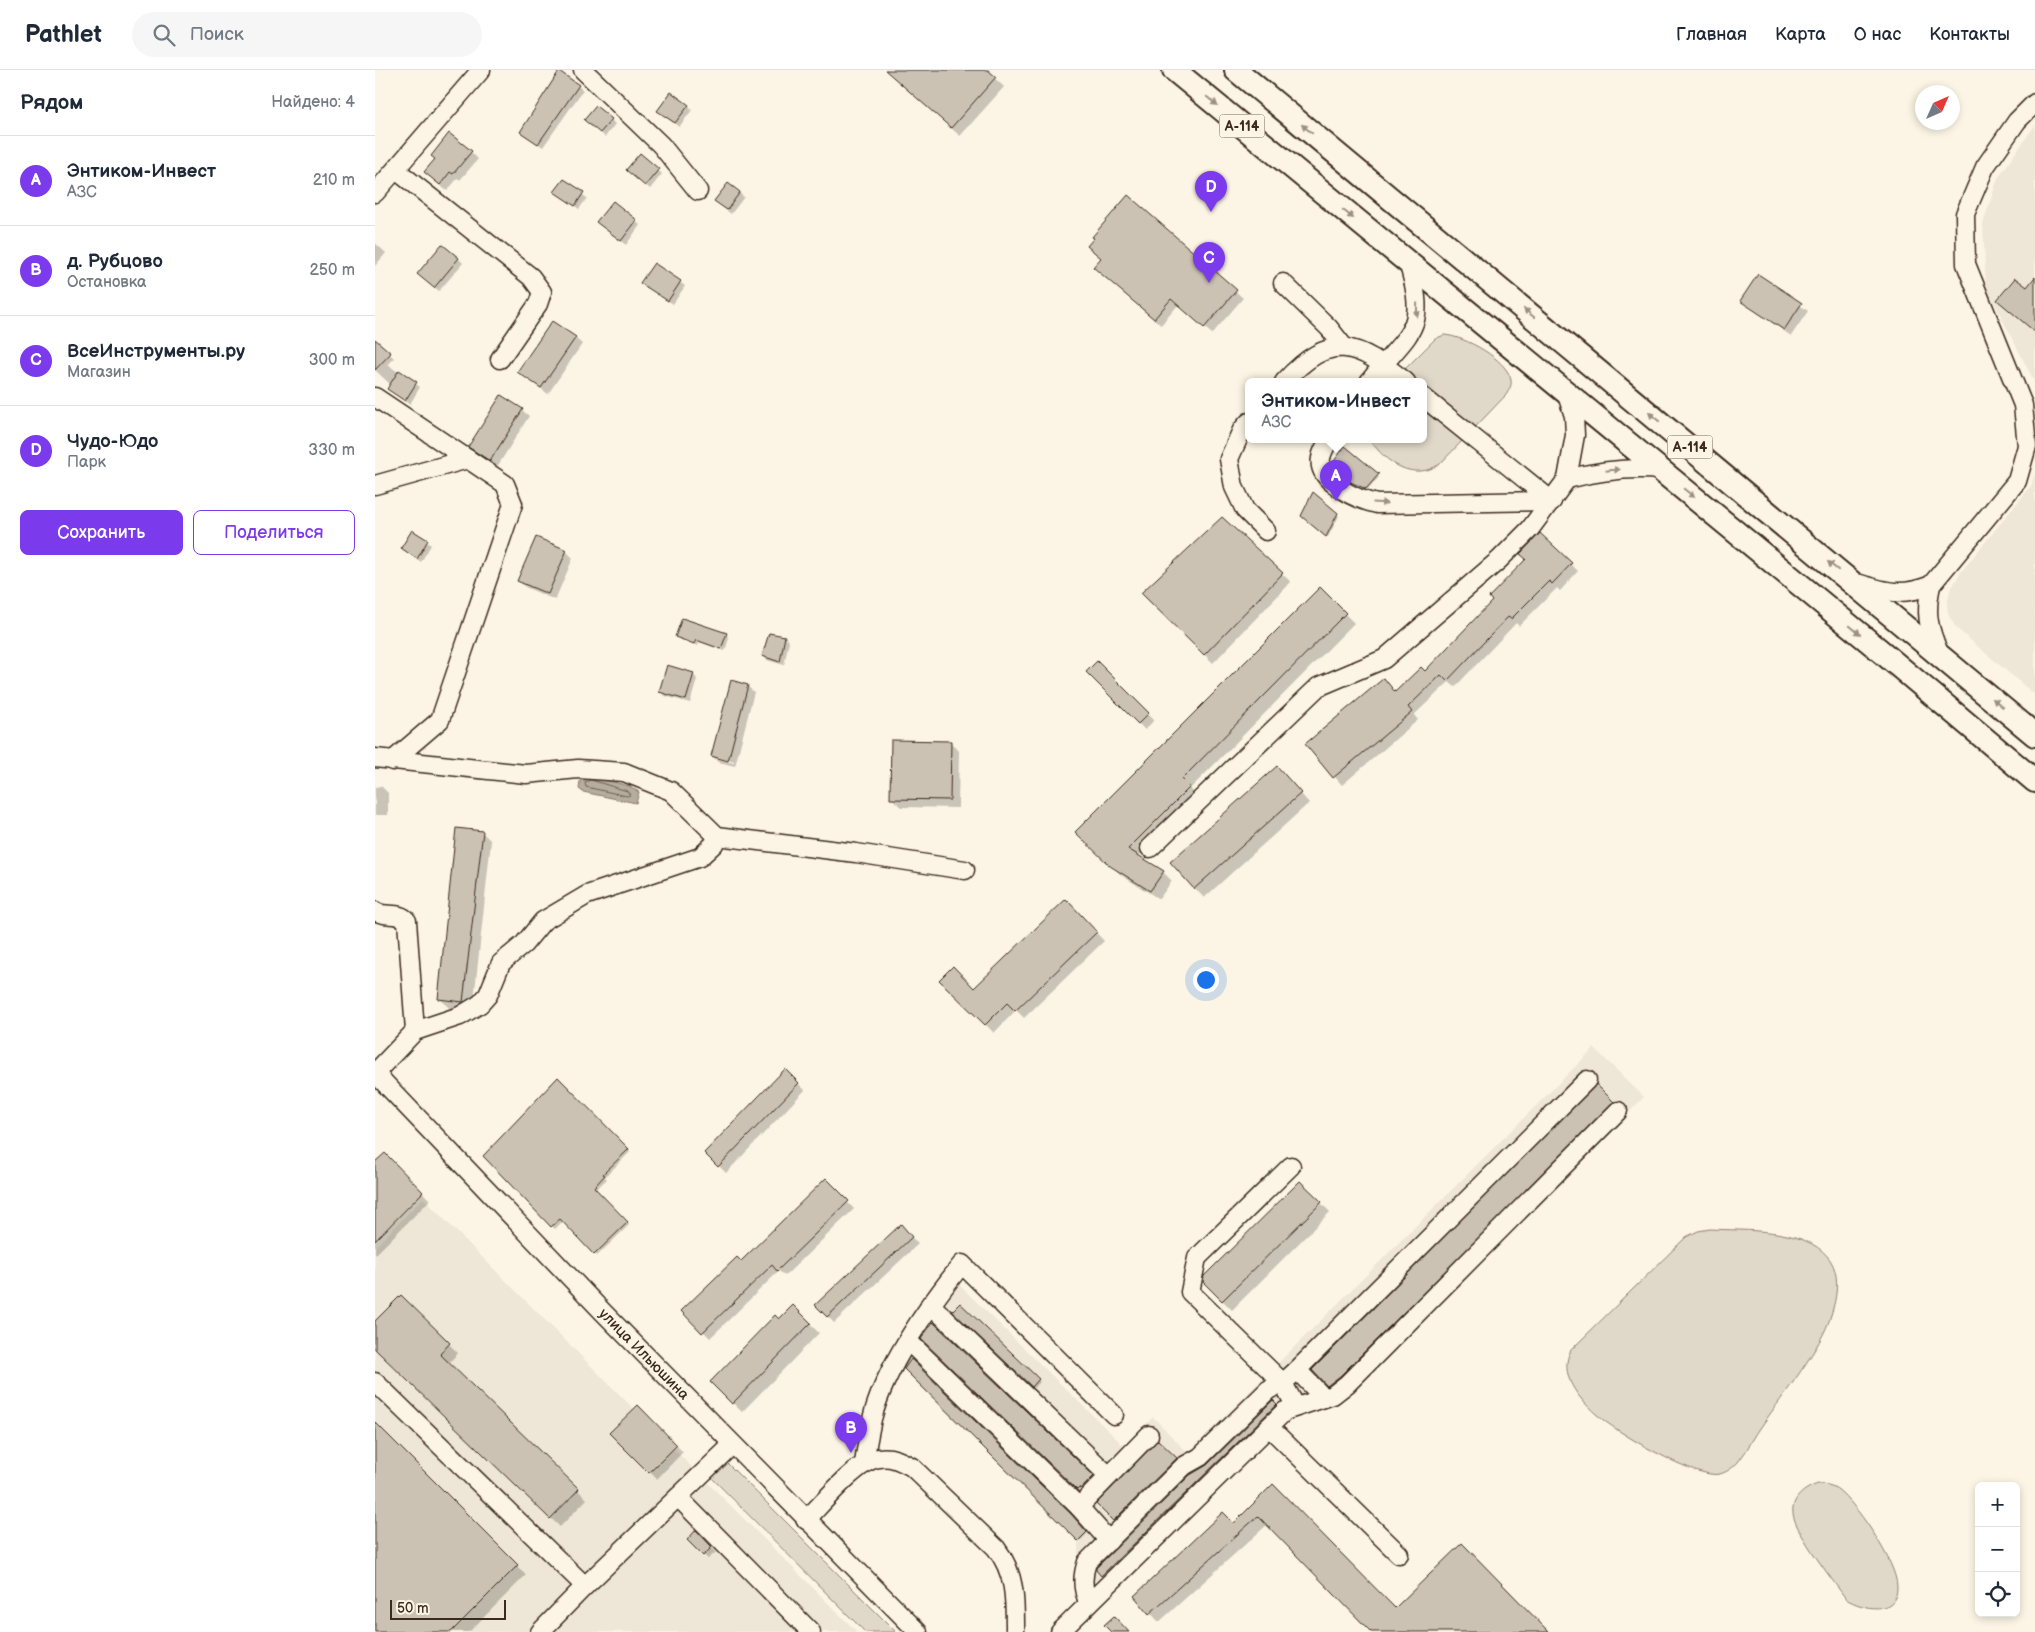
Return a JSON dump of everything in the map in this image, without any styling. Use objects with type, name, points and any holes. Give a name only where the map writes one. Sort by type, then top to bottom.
[{"type":"main road","name":"А-114","points":[[1174,70],[2035,781]]},
{"type":"main road","name":"А-114","points":[[1236,70],[1939,653],[2035,735]]},
{"type":"street","points":[[375,193],[481,70]]},
{"type":"street","points":[[583,70],[661,144],[698,191]]},
{"type":"street","points":[[1939,653],[1928,629],[1927,606],[1931,585],[2017,480],[2027,446],[2023,405],[1966,264],[1965,214],[1985,167],[2017,121],[2035,102]]},
{"type":"street","points":[[396,170],[531,277],[542,292],[538,304],[500,359]]},
{"type":"street","points":[[1372,378],[1408,336],[1417,322],[1417,296],[1408,262]]},
{"type":"street","points":[[1283,283],[1329,328],[1345,347]]},
{"type":"street","points":[[1288,378],[1300,365],[1322,350],[1345,347],[1365,352],[1401,378]]},
{"type":"street","points":[[1150,848],[1318,687],[1384,659],[1499,560],[1530,529],[1567,479],[1575,435],[1574,416],[1566,392]]},
{"type":"street","points":[[375,397],[505,484],[513,504],[440,720],[383,759]]},
{"type":"street","points":[[1427,400],[1552,501]]},
{"type":"street","points":[[1245,427],[1229,459],[1234,487],[1245,510],[1265,531]]},
{"type":"street","points":[[1328,443],[1321,457],[1320,465],[1324,473],[1347,494],[1363,501],[1377,504],[1552,501]]},
{"type":"street","points":[[375,485],[468,459]]},
{"type":"street","points":[[1567,479],[1597,471],[1623,469],[1660,470]]},
{"type":"street","points":[[1853,582],[1886,592],[1912,592],[1931,585]]},
{"type":"street","points":[[383,759],[452,764],[526,774],[578,769],[624,772],[671,791],[717,836],[856,853],[965,870]]},
{"type":"street","points":[[375,1073],[415,1031],[460,1016],[479,1004],[488,995],[501,963],[525,944],[543,922],[558,911],[587,895],[700,857],[714,844],[717,836]]},
{"type":"street","points":[[375,911],[380,914],[402,916],[407,921],[415,1031]]},
{"type":"street","name":"улица Ильюшина","points":[[375,1073],[732,1445],[918,1632]]},
{"type":"street","points":[[1089,1603],[1083,1589],[1084,1571],[1087,1562],[1184,1466],[1200,1457],[1268,1390],[1283,1383],[1297,1370],[1587,1080]]},
{"type":"street","points":[[1060,1632],[1285,1411],[1333,1395],[1347,1384],[1618,1111]]},
{"type":"street","points":[[1291,1166],[1197,1258],[1190,1292],[1283,1383],[1297,1407]]},
{"type":"street","points":[[864,1464],[873,1417],[885,1385],[930,1304],[962,1264],[1114,1415]]},
{"type":"street","points":[[930,1304],[1109,1476]]},
{"type":"street","points":[[908,1342],[1079,1507],[1109,1541]]},
{"type":"street","points":[[1297,1370],[1324,1398]]},
{"type":"street","points":[[375,1382],[585,1586]]},
{"type":"street","points":[[1269,1427],[1399,1554]]},
{"type":"street","points":[[1079,1507],[1149,1435]]},
{"type":"street","points":[[540,1632],[585,1586],[732,1445]]},
{"type":"street","points":[[806,1520],[864,1464],[878,1458],[896,1458],[912,1467],[1006,1560],[1015,1592],[1015,1632]]},
{"type":"street","points":[[678,1497],[811,1632]]},
{"type":"shaded area","points":[[2035,125],[2035,383],[1986,287],[1983,223],[1998,178]]},
{"type":"shaded area","points":[[1444,335],[1452,336],[1483,350],[1502,364],[1508,372],[1511,386],[1506,395],[1440,464],[1420,471],[1410,470],[1392,462],[1372,443],[1427,443],[1427,378],[1396,378],[1435,339]]},
{"type":"shaded area","points":[[2035,474],[2035,695],[1956,628],[1948,614],[1947,603],[1950,591],[1960,573],[2031,486]]},
{"type":"shaded area","points":[[1594,1048],[1644,1097],[1346,1399],[1285,1417],[1104,1595],[1078,1569],[1078,1541],[893,1359],[947,1273],[1124,1446],[1153,1417],[1188,1453]]},
{"type":"shaded area","points":[[423,1198],[857,1632],[375,1632],[375,1247]]},
{"type":"shaded area","points":[[1710,1229],[1773,1232],[1804,1240],[1817,1247],[1828,1257],[1835,1270],[1837,1285],[1831,1315],[1811,1356],[1742,1457],[1736,1464],[1720,1474],[1709,1474],[1693,1470],[1675,1462],[1637,1442],[1606,1422],[1589,1408],[1577,1393],[1568,1377],[1567,1368],[1571,1350],[1686,1237],[1698,1231]]},
{"type":"shaded area","points":[[722,1458],[896,1632],[865,1632],[707,1473]]},
{"type":"shaded area","points":[[1818,1484],[1831,1486],[1842,1493],[1858,1511],[1876,1537],[1891,1564],[1895,1576],[1896,1596],[1892,1603],[1878,1608],[1861,1606],[1846,1599],[1801,1533],[1793,1514],[1794,1503],[1804,1491]]},
{"type":"water","points":[[586,775],[629,786],[639,792],[636,803],[583,792],[579,789],[580,781]]},
{"type":"building","points":[[885,70],[988,70],[996,77],[951,128]]},
{"type":"building","points":[[559,71],[579,85],[538,144],[520,132]]},
{"type":"building","points":[[671,92],[689,105],[675,123],[657,111]]},
{"type":"building","points":[[596,106],[612,119],[600,133],[584,120]]},
{"type":"building","points":[[449,133],[472,151],[453,174],[450,172],[440,185],[424,172],[435,159],[431,156]]},
{"type":"building","points":[[640,153],[659,169],[645,186],[626,170]]},
{"type":"building","points":[[564,179],[584,192],[575,206],[554,192]]},
{"type":"building","points":[[728,183],[740,192],[727,210],[714,201]]},
{"type":"building","points":[[1128,195],[1237,290],[1204,328],[1171,299],[1154,319],[1093,267],[1101,258],[1087,246],[1094,238],[1092,237]]},
{"type":"building","points":[[613,201],[637,220],[621,241],[596,222]]},
{"type":"building","points":[[442,244],[459,258],[434,288],[417,274]]},
{"type":"building","points":[[654,263],[681,281],[668,301],[640,283]]},
{"type":"building","points":[[1758,274],[1802,303],[1784,330],[1740,301]]},
{"type":"building","points":[[2035,277],[2035,332],[1997,300],[2015,278],[2027,287]]},
{"type":"building","points":[[552,321],[576,337],[541,388],[517,372]]},
{"type":"building","points":[[375,339],[391,353],[375,370]]},
{"type":"building","points":[[399,370],[417,382],[405,401],[387,389]]},
{"type":"building","points":[[501,395],[523,409],[490,461],[468,447]]},
{"type":"building","points":[[1345,446],[1379,474],[1366,489],[1346,480],[1332,464]]},
{"type":"building","points":[[1313,492],[1338,513],[1326,537],[1301,516]]},
{"type":"building","points":[[1222,517],[1283,573],[1204,655],[1141,593]]},
{"type":"building","points":[[412,530],[428,540],[417,559],[401,548]]},
{"type":"building","points":[[1540,533],[1572,563],[1552,584],[1549,581],[1511,619],[1508,617],[1447,681],[1441,675],[1408,707],[1412,712],[1333,778],[1305,744],[1384,678],[1395,692],[1421,667],[1425,671],[1492,601],[1489,597],[1526,559],[1520,554]]},
{"type":"building","points":[[536,537],[567,550],[548,594],[517,581]]},
{"type":"building","points":[[1320,587],[1346,613],[1182,779],[1190,787],[1128,849],[1164,871],[1150,891],[1110,866],[1075,832]]},
{"type":"building","points":[[682,618],[727,633],[721,649],[696,640],[694,644],[675,637]]},
{"type":"building","points":[[769,633],[785,636],[780,662],[762,656]]},
{"type":"building","points":[[1097,661],[1149,713],[1138,724],[1086,672]]},
{"type":"building","points":[[667,665],[694,673],[686,700],[659,692]]},
{"type":"building","points":[[731,680],[748,685],[728,761],[711,756]]},
{"type":"building","points":[[891,740],[951,741],[950,800],[890,799]]},
{"type":"building","points":[[1277,766],[1301,793],[1194,889],[1170,862]]},
{"type":"building","points":[[456,828],[483,831],[463,1002],[438,999]]},
{"type":"building","points":[[1066,899],[1097,932],[1015,1011],[1007,1003],[985,1025],[939,980],[953,966],[974,988]]},
{"type":"building","points":[[785,1069],[799,1083],[718,1167],[704,1153]]},
{"type":"building","points":[[558,1077],[629,1149],[603,1174],[605,1175],[594,1187],[628,1222],[594,1255],[560,1219],[551,1227],[483,1156]]},
{"type":"building","points":[[1596,1084],[1614,1102],[1340,1376],[1327,1386],[1312,1370]]},
{"type":"building","points":[[385,1153],[423,1192],[375,1241],[375,1162]]},
{"type":"building","points":[[826,1178],[849,1201],[777,1271],[772,1265],[702,1333],[681,1311],[737,1257],[741,1261]]},
{"type":"building","points":[[1300,1181],[1322,1202],[1222,1301],[1203,1282],[1204,1276]]},
{"type":"building","points":[[901,1224],[912,1237],[827,1317],[815,1305]]},
{"type":"building","points":[[401,1295],[450,1343],[440,1354],[579,1489],[550,1519],[375,1349],[375,1321]]},
{"type":"building","points":[[960,1303],[1039,1379],[1032,1387],[952,1311]]},
{"type":"building","points":[[793,1305],[811,1323],[732,1404],[710,1382],[775,1315],[779,1319]]},
{"type":"building","points":[[933,1322],[1094,1476],[1081,1489],[1080,1487],[1077,1490],[921,1339]]},
{"type":"building","points":[[911,1359],[1071,1514],[1087,1532],[1078,1541],[904,1369]]},
{"type":"building","points":[[1273,1400],[1277,1404],[1101,1576],[1096,1568],[1190,1475],[1207,1465]]},
{"type":"building","points":[[638,1405],[677,1445],[649,1473],[609,1433]]},
{"type":"building","points":[[375,1422],[518,1565],[451,1632],[375,1632]]},
{"type":"building","points":[[1158,1440],[1177,1458],[1113,1521],[1096,1504]]},
{"type":"building","points":[[1273,1484],[1395,1608],[1462,1543],[1549,1632],[1371,1632],[1258,1516],[1149,1614],[1134,1596],[1223,1512],[1234,1523]]},
{"type":"building","points":[[696,1530],[712,1547],[703,1556],[687,1540]]},
{"type":"building","points":[[1114,1616],[1129,1632],[1111,1632],[1104,1625]]},
{"type":"place","name":"Чудо-Юдо","points":[[1211,212]]},
{"type":"place","name":"ВсеИнструменты.ру","points":[[1209,283]]},
{"type":"place","name":"Энтиком-Инвест","points":[[1336,501]]},
{"type":"place","name":"д. Рубцово","points":[[851,1453]]}]
